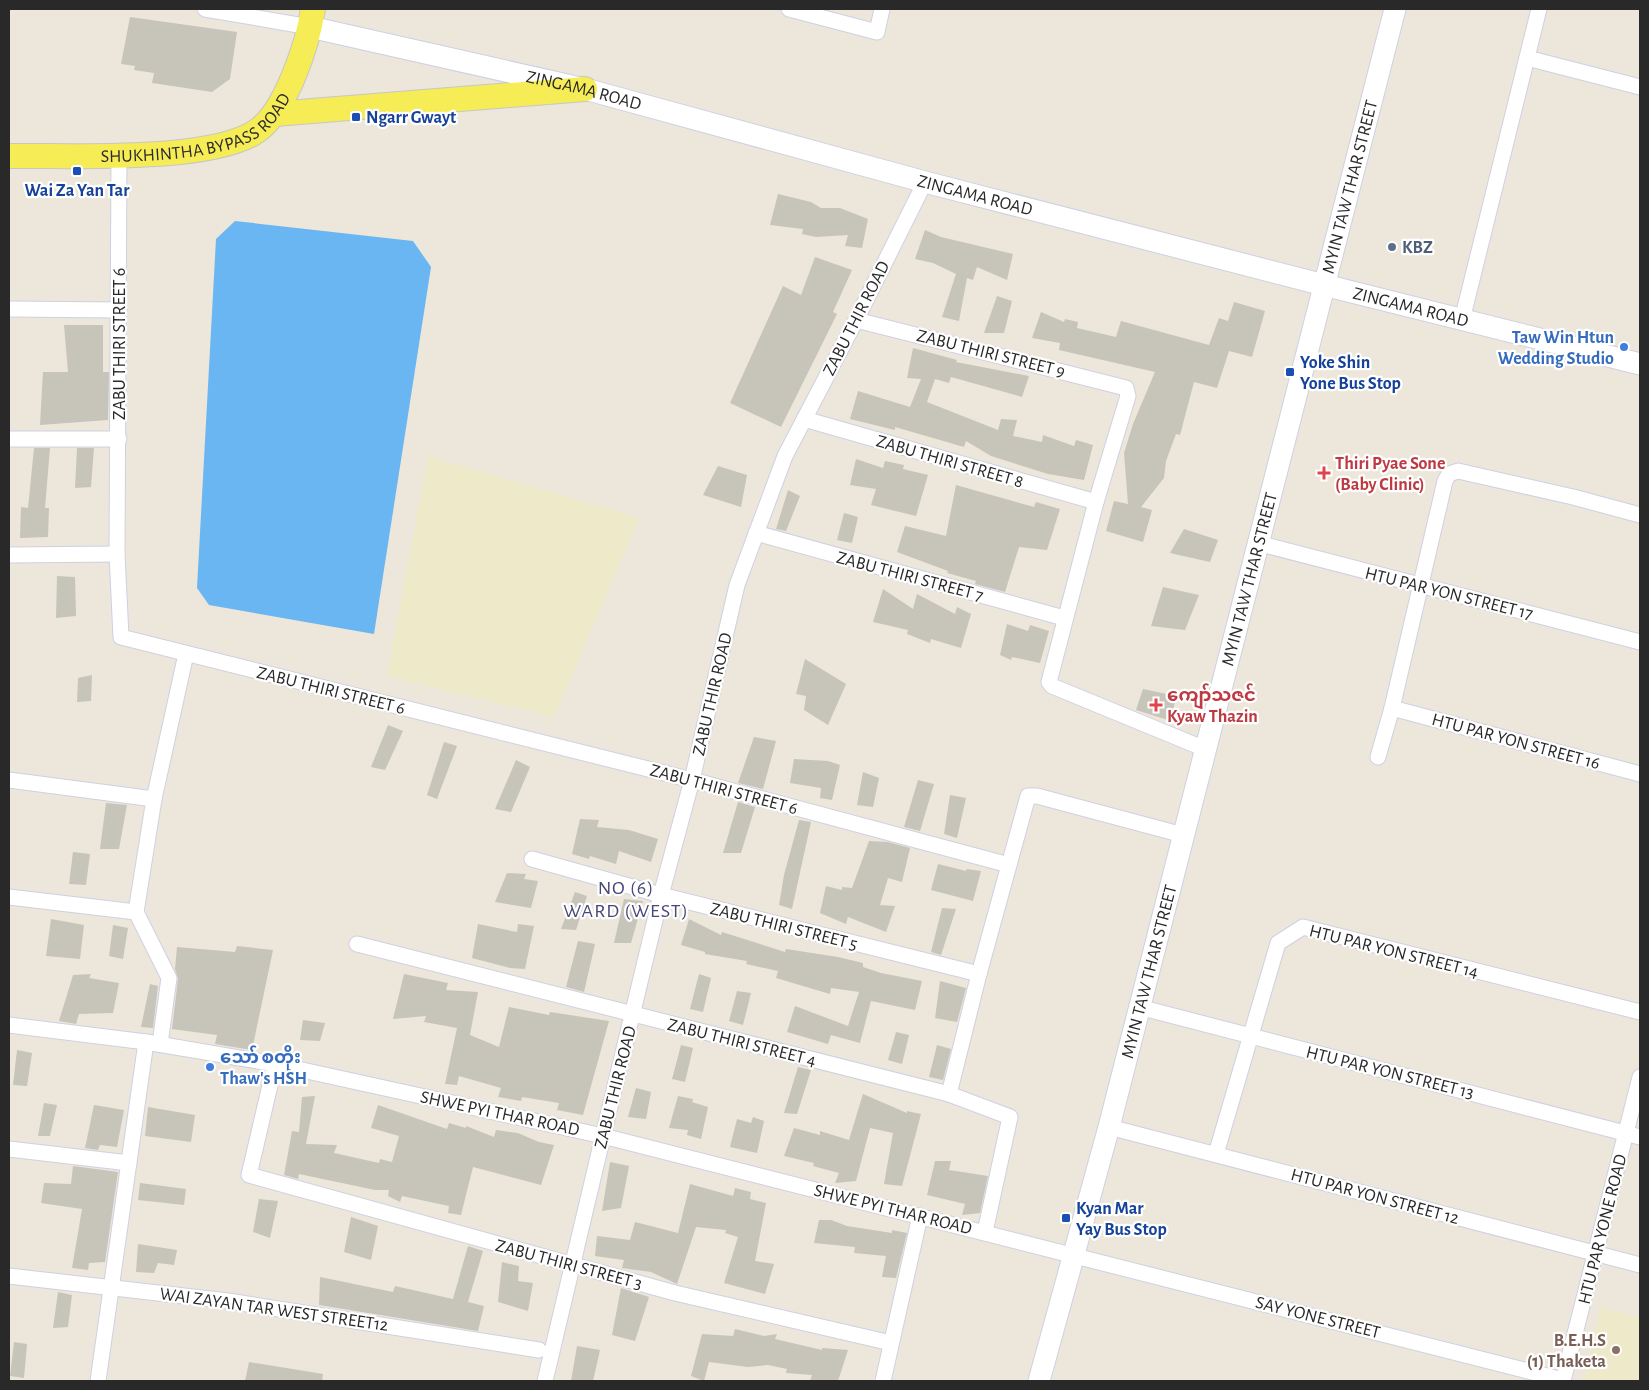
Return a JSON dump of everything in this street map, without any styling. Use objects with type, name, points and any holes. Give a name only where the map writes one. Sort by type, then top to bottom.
[{"type":"main road","name":"MYIN TAW THAR STREET","points":[[1039,1381],[1109,1127],[1395,9]]},
{"type":"main road","name":"ZINGAMA ROAD","points":[[312,18],[585,89],[925,182],[1640,364]]},
{"type":"main road","name":"SHUKHINTHA BYPASS ROAD","points":[[9,156],[160,153],[224,146],[256,131],[274,114],[298,64],[312,18]]},
{"type":"main road","points":[[274,114],[585,89]]},
{"type":"street","points":[[205,9],[312,18]]},
{"type":"street","points":[[789,9],[877,32],[882,9]]},
{"type":"street","points":[[1462,320],[1539,9]]},
{"type":"street","points":[[1527,58],[1640,87]]},
{"type":"street","name":"ZABU THIRI STREET 6","points":[[119,154],[117,554],[121,637],[692,780],[1009,865]]},
{"type":"street","name":"ZABU THIR ROAD","points":[[545,1381],[602,1136],[661,895],[692,780],[737,585],[785,456],[925,182]]},
{"type":"street","points":[[9,309],[119,310]]},
{"type":"street","name":"ZABU THIRI STREET 9","points":[[856,320],[1126,388],[1128,396],[1096,502]]},
{"type":"street","name":"ZABU THIRI STREET 8","points":[[804,419],[1096,502]]},
{"type":"street","points":[[9,440],[119,438]]},
{"type":"street","points":[[1378,757],[1392,708],[1445,481],[1449,474],[1458,471],[1573,497],[1640,515]]},
{"type":"street","points":[[1096,502],[1048,682],[1052,686],[1205,749]]},
{"type":"street","name":"ZABU THIRI STREET 7","points":[[756,533],[1064,618]]},
{"type":"street","name":"HTU PAR YON STREET 17","points":[[1257,544],[1640,642]]},
{"type":"street","points":[[9,555],[117,554]]},
{"type":"street","points":[[100,1381],[129,1163],[153,1043],[169,978],[136,912],[154,799],[186,654]]},
{"type":"street","name":"HTU PAR YON STREET 16","points":[[1392,708],[1640,774]]},
{"type":"street","points":[[9,780],[154,799]]},
{"type":"street","points":[[949,1094],[979,974],[1028,796],[1037,796],[1183,835]]},
{"type":"street","name":"ZABU THIRI STREET 5","points":[[532,859],[661,895],[979,974]]},
{"type":"street","points":[[9,897],[136,912]]},
{"type":"street","name":"HTU PAR YON STREET 14","points":[[1216,1154],[1278,943],[1303,927],[1640,1012]]},
{"type":"street","name":"ZABU THIRI STREET 4","points":[[357,944],[949,1094],[1010,1117],[986,1232]]},
{"type":"street","name":"HTU PAR YON STREET 13","points":[[1139,1007],[1633,1135]]},
{"type":"street","name":"SHWE PYI THAR ROAD","points":[[9,1024],[153,1043],[275,1064],[602,1136],[1073,1254]]},
{"type":"street","name":"ZABU THIRI STREET 3","points":[[275,1064],[249,1175],[572,1266],[618,1275],[675,1293],[891,1344]]},
{"type":"street","name":"HTU PAR YONE ROAD","points":[[1563,1380],[1596,1254],[1633,1135],[1640,1077]]},
{"type":"street","name":"HTU PAR YON STREET 12","points":[[1109,1127],[1640,1265]]},
{"type":"street","points":[[9,1150],[129,1163]]},
{"type":"street","points":[[883,1381],[920,1216]]},
{"type":"street","name":"SAY YONE STREET","points":[[1073,1254],[1563,1380]]},
{"type":"street","name":"WAI ZAYAN TAR WEST STREET12","points":[[9,1276],[112,1286],[228,1301],[539,1350]]},
{"type":"shaded area","points":[[428,456],[639,518],[554,717],[387,676]]},
{"type":"shaded area","name":"B.E.H.S (1) Thaketa","points":[[1601,1307],[1640,1318],[1640,1381],[1584,1381]]},
{"type":"water","points":[[235,221],[413,241],[431,267],[374,634],[209,605],[197,588],[216,239]]},
{"type":"building","points":[[130,17],[237,32],[230,79],[212,92],[152,83],[154,73],[134,70],[135,66],[121,64]]},
{"type":"building","points":[[778,194],[811,202],[821,208],[840,208],[868,219],[862,248],[845,246],[848,235],[816,237],[802,234],[803,229],[770,225]]},
{"type":"building","points":[[925,230],[941,237],[1013,254],[1007,280],[977,267],[973,280],[967,278],[959,321],[942,317],[956,274],[933,263],[915,259]]},
{"type":"building","points":[[815,257],[852,270],[833,312],[837,314],[781,427],[730,403],[783,286],[801,295]]},
{"type":"building","points":[[997,296],[1012,301],[1004,333],[984,333]]},
{"type":"building","points":[[1234,302],[1265,311],[1252,357],[1229,351],[1217,388],[1194,382],[1180,435],[1176,434],[1166,461],[1164,478],[1141,507],[1152,510],[1143,542],[1106,531],[1114,501],[1128,504],[1124,453],[1133,424],[1155,372],[1059,350],[1060,343],[1032,338],[1041,312],[1064,322],[1065,319],[1078,322],[1077,328],[1116,337],[1121,321],[1209,345],[1219,318],[1228,321]]},
{"type":"building","points":[[64,325],[103,325],[103,372],[109,372],[108,420],[40,425],[43,372],[68,372]]},
{"type":"building","points":[[913,348],[957,360],[956,362],[1029,376],[1022,397],[951,377],[949,383],[935,379],[927,402],[998,430],[1001,419],[1017,420],[1013,436],[1042,442],[1043,435],[1074,446],[1076,440],[1093,445],[1084,480],[1048,474],[991,456],[966,441],[964,447],[895,427],[895,430],[850,419],[858,391],[910,407],[921,379],[907,378]]},
{"type":"building","points":[[34,448],[50,448],[45,508],[49,508],[48,537],[20,538],[21,507],[28,508]]},
{"type":"building","points":[[77,448],[94,448],[91,487],[75,488]]},
{"type":"building","points":[[856,459],[883,468],[885,461],[904,465],[903,469],[928,475],[916,516],[871,505],[876,489],[850,485]]},
{"type":"building","points":[[718,466],[747,475],[741,507],[703,495]]},
{"type":"building","points":[[956,485],[1034,507],[1036,502],[1060,509],[1047,550],[1019,547],[1005,592],[975,584],[976,581],[947,573],[948,571],[897,552],[905,526],[946,536]]},
{"type":"building","points":[[788,490],[800,496],[786,531],[776,529]]},
{"type":"building","points":[[844,513],[858,517],[852,543],[837,540]]},
{"type":"building","points":[[1184,529],[1218,540],[1210,562],[1170,553]]},
{"type":"building","points":[[57,576],[75,577],[76,616],[56,618]]},
{"type":"building","points":[[1163,587],[1199,595],[1185,630],[1151,626]]},
{"type":"building","points":[[883,589],[913,609],[917,594],[955,614],[957,607],[971,614],[961,648],[931,639],[930,643],[907,634],[908,630],[873,622]]},
{"type":"building","points":[[1007,624],[1028,631],[1030,625],[1049,631],[1040,663],[1012,657],[1011,660],[1000,655]]},
{"type":"building","points":[[805,659],[846,684],[828,725],[804,710],[806,696],[796,694]]},
{"type":"building","points":[[92,675],[91,701],[77,702],[78,678]]},
{"type":"building","name":"ကျော်သဇင် Kyaw Thazin","points":[[1143,689],[1176,696],[1171,721],[1136,710]]},
{"type":"building","points":[[388,725],[403,731],[385,770],[371,767]]},
{"type":"building","points":[[754,737],[776,741],[763,789],[738,783]]},
{"type":"building","points":[[444,742],[457,746],[437,799],[427,795]]},
{"type":"building","points":[[794,759],[828,761],[840,765],[832,800],[820,798],[821,788],[790,783]]},
{"type":"building","points":[[516,760],[530,767],[511,812],[495,809]]},
{"type":"building","points":[[863,772],[879,778],[873,807],[857,805]]},
{"type":"building","points":[[918,780],[934,784],[920,831],[904,827]]},
{"type":"building","points":[[950,795],[966,798],[957,838],[944,834]]},
{"type":"building","points":[[738,802],[755,807],[741,853],[723,853]]},
{"type":"building","points":[[106,803],[127,805],[119,849],[100,849]]},
{"type":"building","points":[[580,819],[599,820],[597,827],[629,830],[658,839],[651,862],[619,851],[616,864],[590,856],[589,859],[572,854]]},
{"type":"building","points":[[799,820],[811,822],[792,909],[779,905],[784,875]]},
{"type":"building","points":[[869,841],[888,842],[910,848],[902,882],[888,878],[880,905],[895,906],[886,932],[848,917],[846,924],[820,913],[826,886],[842,890],[842,887],[852,888]]},
{"type":"building","points":[[73,852],[90,854],[86,885],[69,884]]},
{"type":"building","points":[[938,864],[966,871],[967,869],[981,871],[973,901],[931,890]]},
{"type":"building","points":[[507,873],[526,874],[524,879],[538,881],[531,908],[495,902]]},
{"type":"building","points":[[575,892],[587,896],[576,930],[561,929]]},
{"type":"building","points":[[624,899],[643,901],[631,943],[614,943]]},
{"type":"building","points":[[942,908],[956,909],[941,955],[931,952]]},
{"type":"building","points":[[51,919],[84,925],[80,959],[46,956]]},
{"type":"building","points":[[689,919],[721,935],[722,932],[785,952],[786,949],[838,957],[863,963],[863,967],[881,973],[922,981],[915,1010],[871,1001],[860,1043],[831,1035],[828,1044],[787,1032],[795,1006],[848,1026],[859,992],[831,988],[830,994],[776,978],[778,971],[746,964],[747,961],[705,954],[705,952],[681,945]]},
{"type":"building","points":[[478,924],[517,932],[518,924],[534,926],[525,969],[510,968],[472,958]]},
{"type":"building","points":[[113,925],[128,928],[123,959],[109,956]]},
{"type":"building","points":[[578,941],[595,944],[584,992],[566,987]]},
{"type":"building","points":[[237,946],[273,950],[252,1050],[215,1044],[217,1035],[172,1029],[178,979],[175,969],[177,947],[235,952]]},
{"type":"building","points":[[91,974],[89,978],[119,983],[113,1013],[79,1014],[76,1024],[59,1021],[73,975]]},
{"type":"building","points":[[404,974],[448,983],[446,990],[478,992],[470,1035],[499,1047],[509,1007],[549,1015],[550,1012],[609,1021],[583,1115],[557,1110],[559,1103],[522,1097],[521,1101],[498,1097],[501,1088],[459,1076],[457,1085],[445,1084],[457,1028],[424,1022],[426,1016],[393,1019]]},
{"type":"building","points":[[699,974],[711,978],[703,1012],[690,1009]]},
{"type":"building","points":[[940,981],[966,988],[957,1022],[935,1018]]},
{"type":"building","points":[[150,984],[158,986],[153,1028],[141,1027]]},
{"type":"building","points":[[737,991],[751,993],[743,1025],[729,1021]]},
{"type":"building","points":[[303,1020],[325,1023],[320,1041],[300,1040]]},
{"type":"building","points":[[896,1032],[909,1035],[902,1064],[888,1060]]},
{"type":"building","points":[[681,1045],[693,1048],[685,1082],[672,1079]]},
{"type":"building","points":[[937,1045],[951,1049],[943,1080],[929,1077]]},
{"type":"building","points":[[17,1050],[32,1053],[27,1086],[13,1085]]},
{"type":"building","points":[[798,1067],[811,1070],[797,1114],[784,1113]]},
{"type":"building","points":[[636,1088],[651,1092],[646,1119],[628,1117]]},
{"type":"building","points":[[863,1094],[907,1113],[907,1111],[921,1114],[902,1186],[884,1184],[893,1133],[870,1128],[856,1181],[835,1183],[839,1173],[813,1166],[814,1163],[784,1156],[794,1128],[820,1135],[820,1131],[849,1140]]},
{"type":"building","points":[[315,1096],[306,1144],[337,1145],[334,1153],[379,1163],[380,1159],[392,1162],[399,1136],[371,1128],[378,1105],[447,1129],[449,1123],[466,1128],[466,1126],[494,1137],[496,1130],[518,1133],[539,1142],[554,1145],[541,1185],[473,1167],[461,1215],[448,1213],[449,1206],[402,1196],[400,1202],[388,1196],[389,1190],[375,1190],[299,1174],[298,1179],[284,1175],[292,1131],[299,1132],[302,1097]]},
{"type":"building","points":[[678,1096],[693,1099],[692,1102],[708,1107],[701,1139],[687,1135],[688,1130],[669,1128]]},
{"type":"building","points":[[44,1103],[57,1105],[50,1136],[38,1136]]},
{"type":"building","points":[[94,1105],[124,1110],[117,1147],[100,1145],[98,1150],[85,1148]]},
{"type":"building","points":[[148,1107],[195,1115],[191,1142],[145,1136]]},
{"type":"building","points":[[753,1117],[764,1121],[757,1153],[730,1147],[737,1119],[751,1123]]},
{"type":"building","points":[[935,1161],[951,1161],[949,1170],[988,1176],[980,1213],[962,1215],[965,1204],[927,1195]]},
{"type":"building","points":[[610,1162],[629,1166],[621,1208],[602,1211]]},
{"type":"building","points":[[73,1166],[118,1172],[105,1262],[89,1263],[88,1270],[72,1268],[82,1209],[41,1203],[44,1183],[71,1184]]},
{"type":"building","points":[[140,1183],[186,1189],[184,1205],[138,1200]]},
{"type":"building","points":[[690,1184],[733,1196],[735,1188],[751,1192],[750,1199],[766,1203],[755,1261],[774,1264],[765,1294],[724,1283],[738,1237],[725,1233],[726,1230],[696,1227],[677,1284],[651,1272],[622,1268],[624,1260],[595,1256],[597,1236],[630,1240],[635,1222],[678,1233]]},
{"type":"building","points":[[259,1199],[278,1201],[270,1238],[253,1232]]},
{"type":"building","points":[[351,1217],[378,1226],[371,1260],[344,1252]]},
{"type":"building","points":[[819,1220],[831,1220],[847,1226],[892,1233],[892,1230],[907,1233],[896,1278],[882,1277],[886,1256],[854,1253],[855,1247],[814,1243]]},
{"type":"building","points":[[138,1244],[177,1250],[174,1265],[158,1263],[154,1273],[136,1272]]},
{"type":"building","points":[[468,1246],[483,1251],[468,1302],[484,1306],[478,1331],[319,1305],[320,1277],[393,1292],[395,1286],[453,1299]]},
{"type":"building","points":[[502,1262],[519,1266],[518,1281],[533,1283],[528,1311],[498,1302]]},
{"type":"building","points":[[621,1288],[649,1297],[635,1341],[612,1335]]},
{"type":"building","points":[[58,1292],[72,1295],[68,1327],[53,1328]]},
{"type":"building","points":[[735,1329],[764,1336],[777,1334],[775,1339],[822,1350],[822,1348],[848,1350],[838,1381],[810,1381],[812,1375],[786,1373],[787,1369],[768,1365],[748,1367],[709,1362],[704,1381],[691,1376],[702,1334],[733,1336]]},
{"type":"building","points":[[14,1342],[27,1344],[24,1378],[10,1376]]},
{"type":"building","points":[[577,1346],[600,1350],[593,1381],[571,1381]]},
{"type":"building","points":[[249,1362],[323,1374],[322,1381],[245,1381]]},
{"type":"place","name":"Ngarr Gwayt","points":[[356,117]]},
{"type":"place","name":"Wai Za Yan Tar","points":[[77,171]]},
{"type":"place","name":"KBZ","points":[[1392,247]]},
{"type":"place","name":"Taw Win Htun Wedding Studio","points":[[1624,347]]},
{"type":"place","name":"Yoke Shin Yone Bus Stop","points":[[1290,372]]},
{"type":"place","name":"Thiri Pyae Sone (Baby Clinic)","points":[[1324,473]]},
{"type":"place","name":"ကျော်သဇင် Kyaw Thazin","points":[[1156,705]]},
{"type":"place","name":"သော် စတိုး Thaw's HSH","points":[[210,1067]]},
{"type":"place","name":"Kyan Mar Yay Bus Stop","points":[[1066,1218]]},
{"type":"place","name":"B.E.H.S (1) Thaketa","points":[[1616,1350]]},
{"type":"district","name":"NO (6) WARD (WEST)","points":[[626,898]]}]
